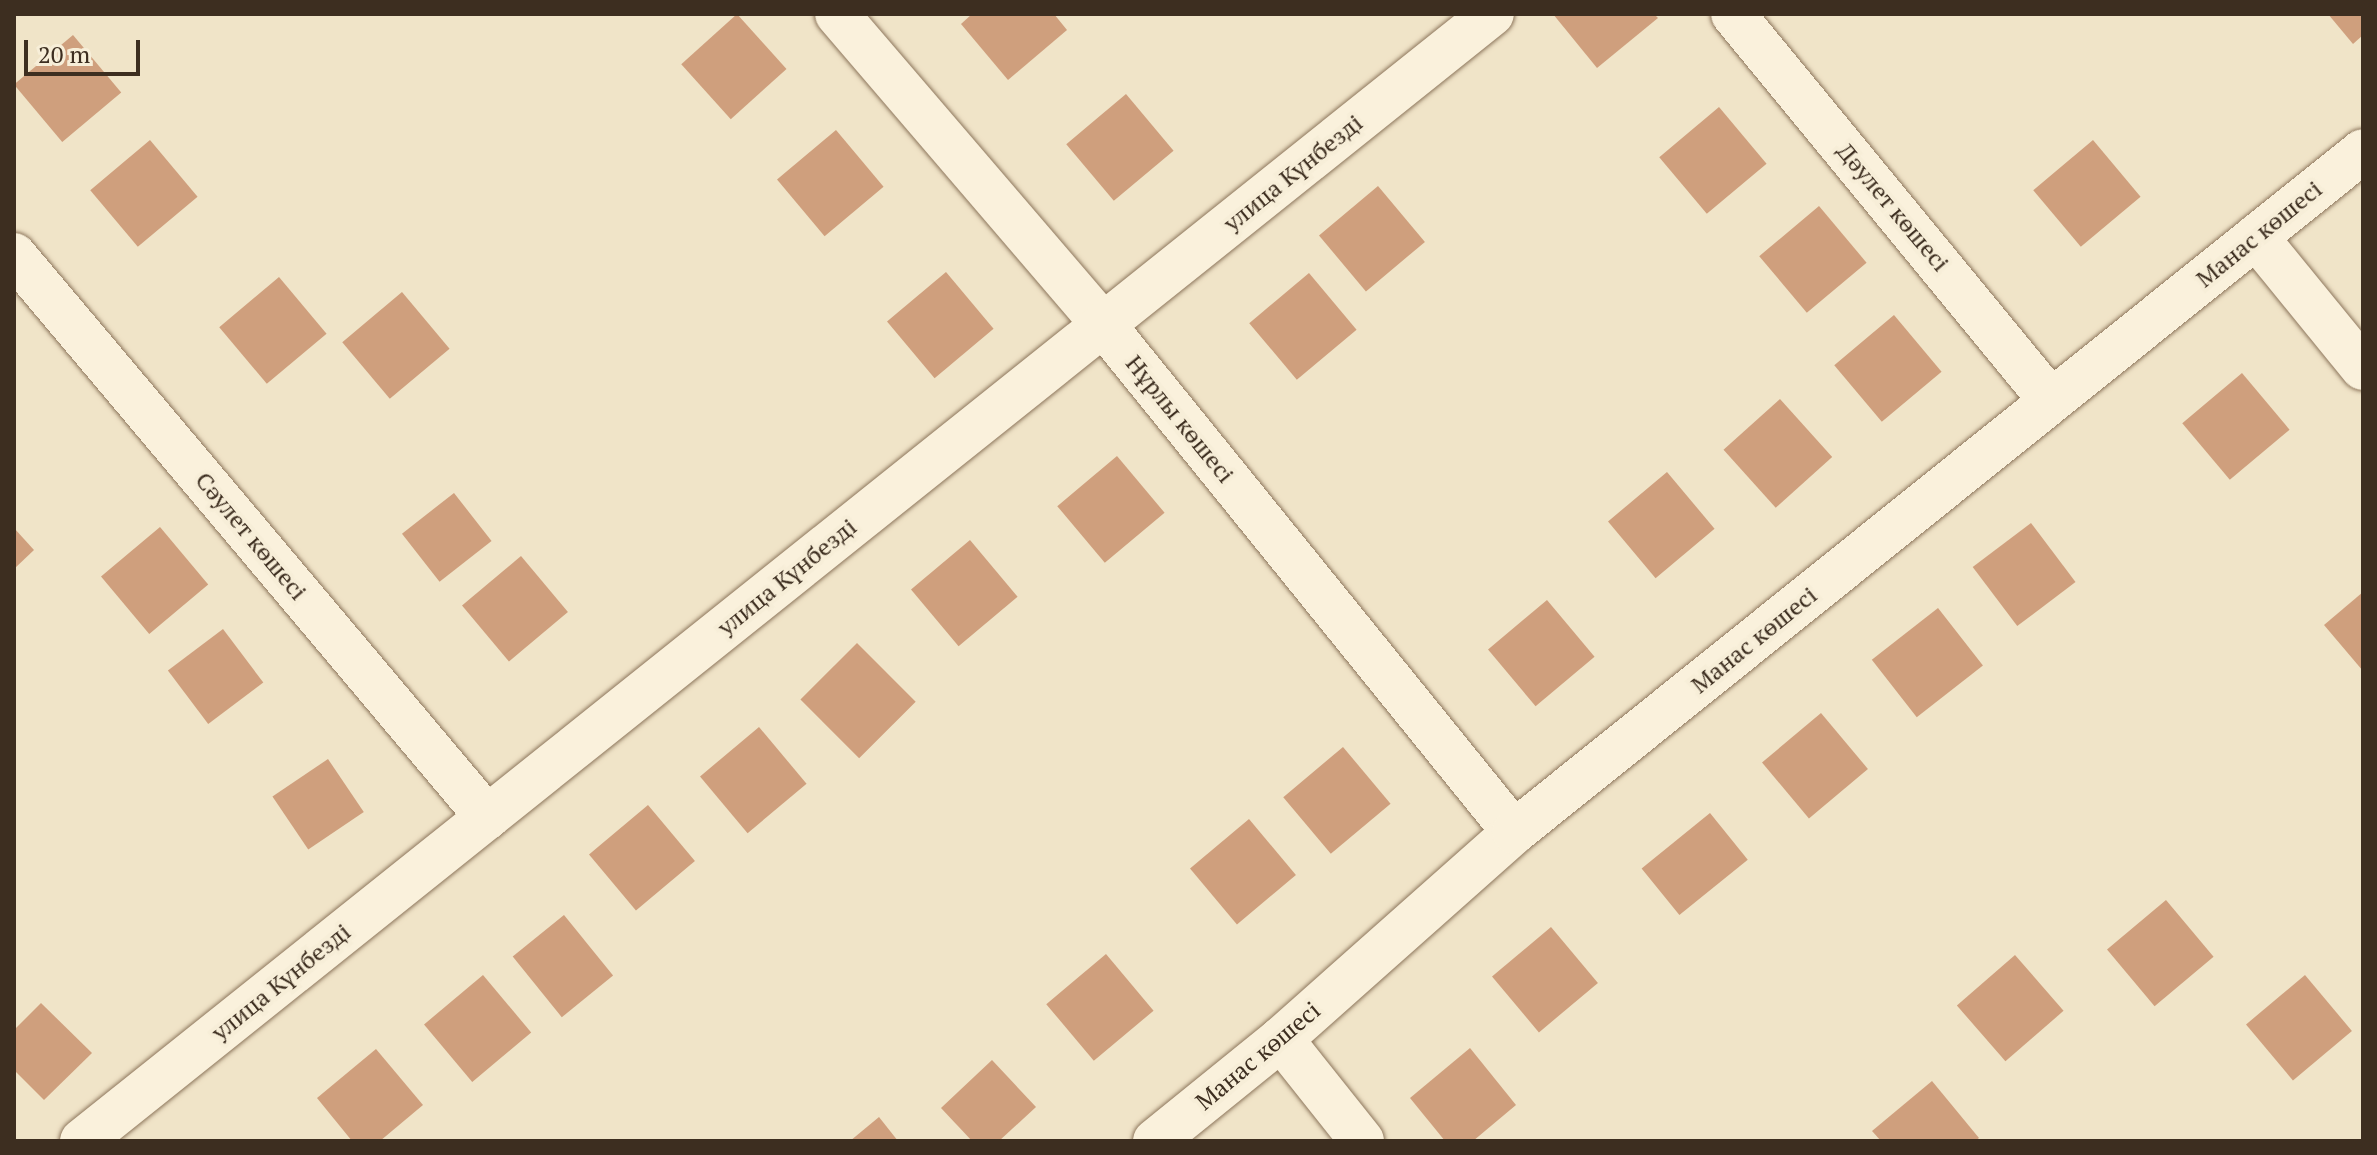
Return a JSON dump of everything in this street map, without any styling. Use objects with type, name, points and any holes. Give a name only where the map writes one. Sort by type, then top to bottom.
[{"type":"street","name":"Нұрлы көшесі","points":[[837,14],[1103,324],[1514,832]]},
{"type":"street","name":"улица Күнбезді","points":[[82,1141],[1492,14]]},
{"type":"street","name":"Дәулет көшесі","points":[[1733,14],[2051,401]]},
{"type":"street","name":"Манас көшесі","points":[[1155,1141],[1281,1039],[1514,832],[2363,151]]},
{"type":"street","points":[[2256,237],[2363,368]]},
{"type":"street","name":"Сәулет көшесі","points":[[14,255],[487,817]]},
{"type":"street","points":[[1281,1039],[1362,1141]]},
{"type":"building","points":[[737,14],[787,69],[731,119],[681,64]]},
{"type":"building","points":[[972,14],[1054,14],[1067,30],[1008,80],[961,24]]},
{"type":"building","points":[[1553,14],[1654,14],[1658,18],[1597,68]]},
{"type":"building","points":[[2328,14],[2363,14],[2363,35],[2353,44]]},
{"type":"building","points":[[73,35],[121,92],[62,142],[14,84]]},
{"type":"building","points":[[1126,94],[1174,151],[1114,201],[1066,144]]},
{"type":"building","points":[[1719,107],[1767,164],[1707,214],[1659,157]]},
{"type":"building","points":[[836,130],[884,187],[825,236],[777,179]]},
{"type":"building","points":[[150,140],[198,197],[138,247],[90,190]]},
{"type":"building","points":[[2093,140],[2141,197],[2081,247],[2033,190]]},
{"type":"building","points":[[1378,186],[1425,242],[1366,291],[1319,235]]},
{"type":"building","points":[[1819,206],[1867,263],[1807,313],[1759,256]]},
{"type":"building","points":[[946,272],[994,329],[935,378],[887,321]]},
{"type":"building","points":[[1309,273],[1357,330],[1297,380],[1249,323]]},
{"type":"building","points":[[279,277],[327,334],[267,384],[219,327]]},
{"type":"building","points":[[402,292],[450,349],[390,399],[342,342]]},
{"type":"building","points":[[1894,315],[1942,372],[1882,422],[1834,365]]},
{"type":"building","points":[[2242,373],[2290,430],[2230,480],[2182,423]]},
{"type":"building","points":[[1780,399],[1832,457],[1776,508],[1724,450]]},
{"type":"building","points":[[1117,456],[1165,513],[1105,563],[1057,506]]},
{"type":"building","points":[[1667,472],[1715,529],[1656,578],[1608,521]]},
{"type":"building","points":[[454,493],[492,541],[440,582],[402,534]]},
{"type":"building","points":[[2031,523],[2076,582],[2017,626],[1973,567]]},
{"type":"building","points":[[160,527],[208,584],[149,634],[101,576]]},
{"type":"building","points":[[14,528],[34,550],[14,569]]},
{"type":"building","points":[[970,540],[1018,597],[959,646],[911,589]]},
{"type":"building","points":[[521,556],[568,612],[509,661],[462,605]]},
{"type":"building","points":[[2363,592],[2363,671],[2324,625]]},
{"type":"building","points":[[1547,600],[1595,657],[1536,706],[1488,649]]},
{"type":"building","points":[[1938,608],[1983,666],[1917,717],[1872,660]]},
{"type":"building","points":[[223,629],[263,683],[208,724],[168,671]]},
{"type":"building","points":[[857,643],[916,702],[859,758],[800,700]]},
{"type":"building","points":[[1821,713],[1868,769],[1809,818],[1762,762]]},
{"type":"building","points":[[759,727],[807,784],[748,833],[700,776]]},
{"type":"building","points":[[1343,747],[1391,804],[1331,854],[1283,797]]},
{"type":"building","points":[[328,759],[364,812],[308,850],[272,796]]},
{"type":"building","points":[[648,805],[695,861],[636,910],[589,854]]},
{"type":"building","points":[[1710,813],[1748,860],[1679,915],[1642,868]]},
{"type":"building","points":[[1249,819],[1296,875],[1237,924],[1190,868]]},
{"type":"building","points":[[2166,900],[2214,957],[2155,1006],[2107,949]]},
{"type":"building","points":[[564,915],[613,976],[562,1017],[513,957]]},
{"type":"building","points":[[1551,927],[1598,983],[1539,1032],[1492,976]]},
{"type":"building","points":[[1106,954],[1154,1011],[1094,1061],[1046,1004]]},
{"type":"building","points":[[2015,955],[2064,1011],[2005,1061],[1957,1006]]},
{"type":"building","points":[[483,975],[531,1032],[472,1082],[424,1024]]},
{"type":"building","points":[[2305,975],[2352,1031],[2293,1080],[2246,1024]]},
{"type":"building","points":[[41,1003],[92,1053],[44,1100],[14,1070],[14,1030]]},
{"type":"building","points":[[1470,1048],[1516,1105],[1473,1141],[1445,1141],[1410,1098]]},
{"type":"building","points":[[376,1049],[423,1105],[380,1141],[352,1141],[317,1098]]},
{"type":"building","points":[[992,1060],[1036,1107],[999,1141],[972,1141],[941,1108]]},
{"type":"building","points":[[1932,1081],[1979,1138],[1975,1141],[1881,1141],[1872,1131]]},
{"type":"building","points":[[879,1117],[898,1141],[850,1141]]}]
